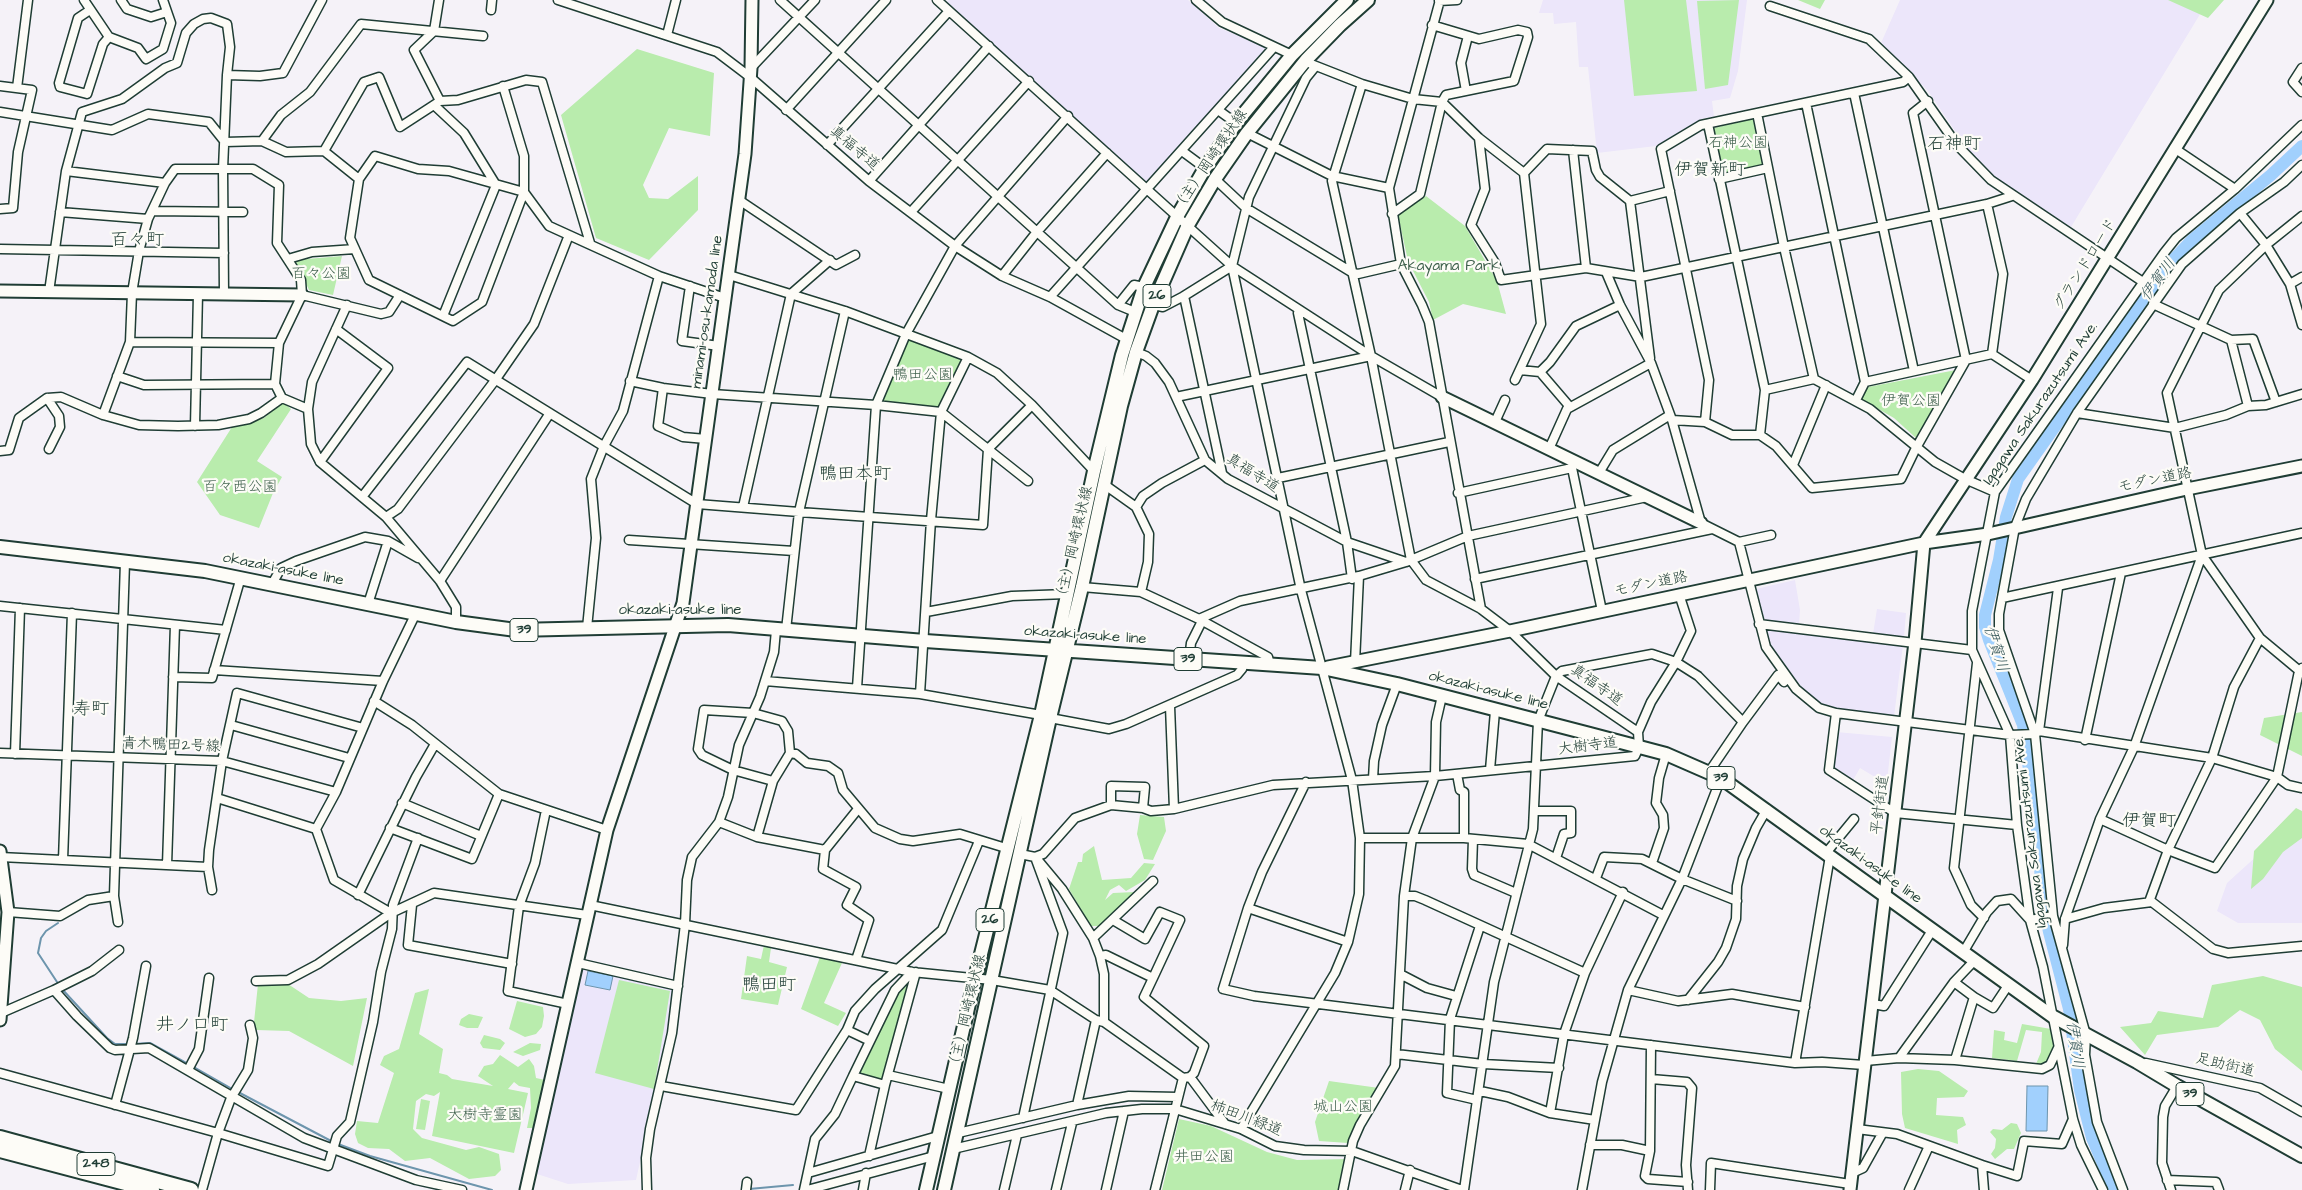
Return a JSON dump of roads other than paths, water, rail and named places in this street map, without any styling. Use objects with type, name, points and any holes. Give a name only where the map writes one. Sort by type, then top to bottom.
[{"type":"highway","name":"248","points":[[0,1138],[191,1190]]},
{"type":"highway","name":"248","points":[[0,1150],[152,1190]]},
{"type":"main road","name":"（主）岡崎環状線","points":[[1061,650],[1067,594],[1094,471],[1126,340],[1144,287],[1178,215],[1205,168],[1236,123],[1292,55],[1347,0]]},
{"type":"main road","name":"（主）岡崎環状線","points":[[944,1190],[992,980],[1014,851],[1061,650],[1082,587],[1121,406],[1136,352],[1188,225],[1215,179],[1247,133],[1310,64],[1340,25],[1368,0]]},
{"type":"main road","name":"okazaki-asuke line","points":[[0,548],[205,571],[456,622],[516,630],[728,625],[925,641],[1322,668],[1397,684],[1666,754],[1715,775],[1767,809],[2055,1018],[2082,1033]]},
{"type":"main road","name":"（主）岡崎環状線","points":[[926,1190],[975,978],[1014,851]]},
{"type":"main road","name":"39","points":[[2082,1033],[2301,1154]]},
{"type":"street","points":[[17,88],[28,0]]},
{"type":"street","points":[[84,0],[109,37],[138,48],[148,59],[164,46],[171,23],[163,0]]},
{"type":"street","points":[[121,0],[127,9],[151,17],[167,12]]},
{"type":"street","points":[[227,75],[260,76],[284,73],[322,0]]},
{"type":"street","points":[[439,0],[434,31],[414,50],[437,103],[464,133],[496,185]]},
{"type":"street","points":[[492,0],[492,10]]},
{"type":"street","name":"真福寺道","points":[[558,0],[578,3],[717,52],[750,73],[786,110],[827,145],[955,246],[1002,276],[1050,296],[1126,340]]},
{"type":"street","points":[[668,35],[676,0]]},
{"type":"street","name":"minami-osu-kamoda line","points":[[526,1189],[607,830],[619,789],[651,703],[683,603],[745,154],[752,0]]},
{"type":"street","points":[[780,0],[1118,305],[1136,312]]},
{"type":"street","points":[[750,73],[815,0]]},
{"type":"street","points":[[786,110],[886,0]]},
{"type":"street","points":[[937,0],[1178,215],[1232,266],[1371,356],[1442,397],[1549,449],[1572,464],[1599,473],[1739,542],[1771,535]]},
{"type":"street","points":[[1457,0],[1439,1],[1389,188],[1402,264],[1429,322],[1458,493],[1481,609]]},
{"type":"street","name":"グランドロード","points":[[1924,543],[2032,380],[2267,0]]},
{"type":"street","points":[[1199,1],[1222,22],[1292,55]]},
{"type":"street","points":[[1770,6],[1869,39],[1909,78],[1928,101],[1957,145],[1991,180],[2012,196],[2144,282]]},
{"type":"street","points":[[90,10],[78,18],[59,83],[60,87],[86,94],[104,44],[109,37]]},
{"type":"street","points":[[827,145],[949,11]]},
{"type":"street","points":[[49,292],[66,171],[82,112],[122,99],[165,68],[177,63],[186,33],[194,24],[202,19],[211,18],[227,24],[230,47],[223,169],[224,294]]},
{"type":"street","points":[[262,141],[281,115],[310,92],[361,24],[483,36]]},
{"type":"street","points":[[1392,214],[1420,194],[1442,102],[1446,95],[1514,81],[1528,37],[1524,30],[1479,39],[1432,25]]},
{"type":"street","points":[[1466,90],[1461,63],[1468,36]]},
{"type":"street","points":[[869,180],[989,46]]},
{"type":"street","points":[[1050,296],[1148,190],[1274,47]]},
{"type":"street","points":[[1241,1129],[1319,1004],[1335,973],[1348,942],[1359,894],[1360,838],[1352,780],[1301,590],[1232,266],[1249,197],[1306,78],[1310,64],[1362,84],[1412,99],[1442,102],[1479,138],[1524,173],[1541,324],[1515,380]]},
{"type":"street","points":[[2302,68],[2293,82],[2302,92]]},
{"type":"street","points":[[324,150],[364,82],[379,77],[400,126],[437,103],[458,100],[526,80],[542,82],[590,243]]},
{"type":"street","points":[[1705,422],[1709,380],[1661,149],[1701,125],[1903,82],[1909,78]]},
{"type":"street","points":[[911,212],[1029,81]]},
{"type":"street","points":[[1362,84],[1332,176],[1371,356],[1408,561]]},
{"type":"street","points":[[0,86],[32,90],[18,152],[13,208],[0,209]]},
{"type":"street","points":[[503,86],[524,156],[524,192],[482,302],[453,321],[369,280],[350,238],[360,179],[375,156],[418,169],[449,171],[524,192],[549,226],[659,276],[725,298]]},
{"type":"street","points":[[1854,93],[1914,371]]},
{"type":"street","points":[[1599,473],[1613,450],[1671,417],[1705,422],[1732,435],[1760,435],[1776,446],[1812,488],[1882,479],[1902,479],[1916,448],[1966,360],[1913,113],[1928,101]]},
{"type":"street","points":[[1806,103],[1832,236],[1865,382],[1856,400]]},
{"type":"street","points":[[1218,110],[1236,123]]},
{"type":"street","points":[[0,112],[77,126],[112,130],[148,114],[209,122],[225,142]]},
{"type":"street","points":[[1758,113],[1784,246],[1814,379]]},
{"type":"street","points":[[857,688],[876,405],[906,334],[955,246],[1068,116]]},
{"type":"street","points":[[1708,124],[1765,390],[1760,435]]},
{"type":"street","points":[[2174,148],[2235,189],[2302,125]]},
{"type":"street","points":[[1247,133],[1332,176],[1389,188]]},
{"type":"street","points":[[1479,138],[1485,189],[1471,225],[1495,263],[1501,280],[1586,268],[1641,277],[1987,204],[2012,196]]},
{"type":"street","points":[[225,142],[262,141],[286,152],[324,150],[360,179]]},
{"type":"street","points":[[1524,173],[1547,149],[1592,151],[1596,170],[1600,177],[1630,201],[1651,363]]},
{"type":"street","points":[[1573,150],[1586,268]]},
{"type":"street","points":[[1182,151],[1205,168]]},
{"type":"street","points":[[1002,276],[1036,232],[1107,153]]},
{"type":"street","name":"Igagawa Sakurazutsumi Ave.","points":[[2122,1190],[2097,1122],[2082,1033],[2053,916],[2037,733],[1999,630],[1999,614],[2015,527],[2026,499],[2077,413],[2182,264],[2240,213],[2284,182],[2302,165]]},
{"type":"street","points":[[1719,179],[1768,168]]},
{"type":"street","points":[[103,415],[130,342],[132,293],[139,251],[148,219],[165,184],[175,169],[254,169],[279,185],[277,243],[302,280],[302,295],[279,343],[275,384],[282,398],[308,410]]},
{"type":"street","points":[[66,171],[165,184]]},
{"type":"street","points":[[1215,179],[1246,208],[1352,273],[1358,274],[1402,264]]},
{"type":"street","points":[[443,316],[496,185]]},
{"type":"street","name":"Igagawa Sakurazutsumi Ave.","points":[[2103,1190],[2081,1145],[2072,1119],[2058,1048],[2055,1018],[2030,920],[2017,826],[2010,735],[1972,650],[1972,611],[1995,492],[2176,238],[2223,197],[2235,189]]},
{"type":"street","points":[[1630,201],[1670,191]]},
{"type":"street","points":[[739,200],[836,265],[855,255]]},
{"type":"street","points":[[1987,204],[2003,274],[1992,354]]},
{"type":"street","points":[[152,211],[243,212]]},
{"type":"street","points":[[60,212],[148,219]]},
{"type":"street","points":[[2240,213],[2266,245],[2290,284],[2302,325]]},
{"type":"street","points":[[2100,819],[2168,850],[2215,868],[2277,777],[2301,671],[2260,638],[2202,555],[2167,393],[2219,290],[2266,245],[2302,216]]},
{"type":"street","points":[[386,517],[398,510],[496,379],[534,324],[569,235]]},
{"type":"street","points":[[0,249],[224,253]]},
{"type":"street","points":[[288,259],[312,252],[355,249]]},
{"type":"street","points":[[743,507],[791,294],[830,260]]},
{"type":"street","points":[[1154,305],[1163,307],[1232,266]]},
{"type":"street","points":[[1606,272],[1620,305],[1651,363],[1671,417],[1701,523]]},
{"type":"street","points":[[729,275],[845,311],[968,358],[997,373],[1032,405],[1094,471]]},
{"type":"street","points":[[587,628],[596,538],[591,479],[604,446],[623,411],[659,276]]},
{"type":"street","points":[[2290,284],[2302,277]]},
{"type":"street","points":[[1118,305],[1134,285],[1144,287]]},
{"type":"street","points":[[690,286],[682,341],[719,346]]},
{"type":"street","points":[[0,290],[302,295],[381,314],[389,312],[400,295]]},
{"type":"street","points":[[196,426],[198,294]]},
{"type":"street","points":[[1184,296],[1222,473]]},
{"type":"street","points":[[2154,304],[2231,340],[2253,339],[2276,402]]},
{"type":"street","points":[[347,305],[312,382],[308,410],[311,444],[320,462],[386,517],[440,581],[456,607],[456,622]]},
{"type":"street","points":[[1540,372],[1550,362],[1576,326],[1620,305]]},
{"type":"street","points":[[1300,310],[1298,313],[1355,578],[1355,663]]},
{"type":"street","points":[[647,1189],[646,1158],[661,1086],[678,986],[685,924],[687,880],[692,857],[719,822],[728,797],[739,745],[765,681],[781,630],[799,512],[845,311]]},
{"type":"street","points":[[320,462],[388,368],[336,329]]},
{"type":"street","points":[[2231,340],[2248,406]]},
{"type":"street","points":[[130,342],[279,343]]},
{"type":"street","name":"真福寺道","points":[[1136,352],[1146,356],[1155,363],[1169,382],[1205,460],[1228,479],[1347,542],[1408,561],[1426,580],[1481,609],[1510,631],[1556,676],[1638,732]]},
{"type":"street","points":[[1865,382],[1992,354],[2032,380]]},
{"type":"street","points":[[1176,397],[1371,356]]},
{"type":"street","points":[[920,694],[925,641],[931,520],[941,412],[968,358]]},
{"type":"street","points":[[362,497],[466,362],[697,504],[799,512],[983,525],[988,449],[1032,405]]},
{"type":"street","points":[[1549,449],[1570,407],[1651,363]]},
{"type":"street","points":[[1520,370],[1540,372],[1570,407]]},
{"type":"street","points":[[118,376],[144,385],[275,384]]},
{"type":"street","points":[[1765,390],[1814,379],[1856,400],[1896,428],[1916,448],[1965,479],[1995,492]]},
{"type":"street","points":[[630,381],[663,388],[712,394],[876,405],[941,412],[1028,480]]},
{"type":"street","points":[[1792,465],[1826,385]]},
{"type":"street","points":[[663,388],[658,426],[683,437],[706,439]]},
{"type":"street","points":[[2077,413],[2175,428],[2226,415],[2248,406],[2266,405],[2302,394]]},
{"type":"street","points":[[0,451],[9,450],[19,418],[47,398],[61,397],[103,415],[139,425],[196,426],[218,425],[250,419],[261,414],[282,398]]},
{"type":"street","points":[[47,398],[59,416],[60,427],[49,449]]},
{"type":"street","points":[[1495,422],[1505,400]]},
{"type":"street","points":[[440,581],[550,413]]},
{"type":"street","points":[[1278,478],[1449,442]]},
{"type":"street","points":[[1136,507],[1143,496],[1162,483],[1205,460]]},
{"type":"street","points":[[1458,493],[1572,464]]},
{"type":"street","points":[[1572,464],[1602,610]]},
{"type":"street","name":"モダン道路","points":[[1322,668],[1510,631],[1924,543],[1988,534],[2187,489],[2302,466]]},
{"type":"street","points":[[1105,485],[1136,507],[1149,534],[1148,562],[1140,592]]},
{"type":"street","points":[[1189,660],[1191,643],[1201,620],[1240,602],[1274,593],[1301,590],[1355,578],[1408,561],[1468,536],[1647,497]]},
{"type":"street","points":[[1475,579],[1712,529]]},
{"type":"street","points":[[2002,598],[2058,588],[2302,533]]},
{"type":"street","points":[[272,584],[281,568],[365,537],[388,541],[423,561]]},
{"type":"street","points":[[629,540],[794,551]]},
{"type":"street","points":[[368,604],[388,541]]},
{"type":"street","points":[[1739,542],[1766,647],[1796,689],[1819,708],[1836,713],[1906,722],[2010,735],[2037,733],[2212,758],[2277,777],[2288,785],[2302,788]]},
{"type":"street","name":"平針街道","points":[[1851,1182],[1906,722],[1924,543]]},
{"type":"street","points":[[2063,954],[2065,919],[2100,819],[2134,747],[2202,555]]},
{"type":"street","points":[[118,922],[114,896],[125,562]]},
{"type":"street","points":[[2085,740],[2121,573]]},
{"type":"street","points":[[174,676],[212,678],[241,578]]},
{"type":"street","points":[[1082,587],[1140,592],[1201,620],[1268,657],[1270,665]]},
{"type":"street","points":[[2037,733],[2058,588]]},
{"type":"street","points":[[926,612],[1012,596],[1067,594]]},
{"type":"street","points":[[1639,747],[1638,732],[1651,702],[1676,662],[1691,631],[1679,594]]},
{"type":"street","points":[[0,606],[226,630]]},
{"type":"street","points":[[15,754],[20,608]]},
{"type":"street","points":[[64,860],[72,613]]},
{"type":"street","points":[[392,913],[334,880],[316,829],[336,792],[374,701],[416,613]]},
{"type":"street","points":[[1759,624],[1972,650]]},
{"type":"street","points":[[167,865],[175,625]]},
{"type":"street","points":[[2149,902],[2168,850],[2212,758],[2234,687],[2260,638]]},
{"type":"street","points":[[1463,1190],[1490,1025],[1494,982],[1533,830],[1538,721],[1556,676],[1562,671],[1652,654],[1676,662],[1698,676],[1743,722]]},
{"type":"street","points":[[1978,661],[1954,868],[1971,906],[1984,918]]},
{"type":"street","points":[[765,681],[920,694],[1109,728],[1126,724],[1170,706],[1237,675],[1244,663]]},
{"type":"street","points":[[214,670],[383,681]]},
{"type":"street","points":[[1582,1190],[1595,1120],[1613,1041],[1628,990],[1682,879],[1715,775],[1743,722],[1778,675],[1789,687],[1796,689]]},
{"type":"street","points":[[1373,779],[1374,761],[1382,725],[1397,684]]},
{"type":"street","points":[[212,890],[208,867],[222,761],[237,693],[363,728]]},
{"type":"street","points":[[1343,1190],[1353,1141],[1360,1125],[1395,1066],[1404,896],[1412,838],[1435,776],[1436,722],[1442,696]]},
{"type":"street","points":[[374,701],[412,724],[499,794],[607,830]]},
{"type":"street","points":[[1170,706],[1174,809]]},
{"type":"street","points":[[757,836],[773,782],[790,753],[788,731],[782,720],[753,713],[704,710],[698,749],[702,755],[733,770],[773,782]]},
{"type":"street","points":[[1490,770],[1495,711]]},
{"type":"street","points":[[1836,713],[1829,770],[1895,813],[2017,826]]},
{"type":"street","points":[[231,725],[349,758]]},
{"type":"street","points":[[358,895],[402,803],[435,744]]},
{"type":"street","name":"大樹寺道","points":[[1535,766],[1634,756],[1639,747]]},
{"type":"street","name":"青木鴨田2号線","points":[[0,753],[222,761],[336,792]]},
{"type":"street","points":[[790,753],[796,754],[807,763],[828,766],[838,773],[843,790],[875,828],[900,840],[913,841],[960,834],[1035,856],[1043,854],[1075,818],[1111,805],[1143,808],[1151,811],[1174,809],[1273,785],[1435,776],[1535,766]]},
{"type":"street","points":[[1652,863],[1664,828],[1663,815],[1656,803],[1659,778],[1666,754]]},
{"type":"street","points":[[1457,774],[1460,790],[1464,792],[1474,875],[1516,893]]},
{"type":"street","points":[[1306,782],[1262,872],[1248,908],[1223,989],[1254,996],[1795,1063],[1864,1063],[1899,1058],[1955,1060],[2042,1069],[2050,1065],[2058,1048]]},
{"type":"street","points":[[1111,805],[1111,786],[1146,787],[1143,808]]},
{"type":"street","points":[[390,828],[472,859],[499,794]]},
{"type":"street","points":[[217,798],[316,829]]},
{"type":"street","points":[[402,803],[481,836]]},
{"type":"street","points":[[856,960],[869,920],[847,906],[856,887],[824,869],[825,850],[858,809]]},
{"type":"street","points":[[1688,1000],[1718,962],[1726,948],[1736,919],[1737,886],[1743,859],[1756,828],[1767,809]]},
{"type":"street","points":[[546,810],[536,863],[519,906],[508,991],[568,1004]]},
{"type":"street","points":[[1535,811],[1571,811],[1571,833],[1564,834],[1556,858]]},
{"type":"street","points":[[1795,1063],[1828,854],[1854,819]]},
{"type":"street","points":[[719,822],[757,836],[825,850]]},
{"type":"street","points":[[0,1074],[218,1133],[328,1166],[337,1136],[350,1122],[394,920],[392,913],[418,838]]},
{"type":"street","points":[[1360,838],[1469,839],[1528,844],[1664,915]]},
{"type":"street","points":[[661,1086],[796,1110],[848,1030],[855,1011],[876,989],[942,930],[980,841]]},
{"type":"street","points":[[0,1020],[8,912],[0,855],[208,867]]},
{"type":"street","points":[[1035,856],[1062,889],[1093,938],[1100,956],[1104,984],[1100,1021],[1077,1105]]},
{"type":"street","points":[[1023,1118],[1063,933],[1035,856]]},
{"type":"street","points":[[1596,878],[1604,857],[1642,858],[1682,879],[1737,901]]},
{"type":"street","points":[[1093,938],[1153,881]]},
{"type":"street","points":[[1550,1113],[1564,1034],[1585,973],[1623,892]]},
{"type":"street","points":[[256,981],[288,980],[318,964],[392,913],[434,893],[519,906],[588,910],[685,924],[914,972],[992,980],[1050,990],[1187,1078],[1226,1125]]},
{"type":"street","points":[[8,912],[60,916],[88,900],[114,896]]},
{"type":"street","points":[[1404,896],[1415,896],[1425,900],[1585,973]]},
{"type":"street","points":[[1964,951],[1997,901],[2011,899],[2030,920],[2053,916]]},
{"type":"street","points":[[2065,919],[2104,908],[2152,902],[2213,949],[2228,953],[2302,946]]},
{"type":"street","points":[[412,905],[408,945],[512,964]]},
{"type":"street","points":[[1248,908],[1348,942]]},
{"type":"street","points":[[1113,920],[1145,939],[1160,912],[1180,920],[1144,997],[1204,1046],[1178,1098],[1155,1190]]},
{"type":"street","points":[[1477,1100],[1447,1093],[1450,1020],[1456,996],[1480,926]]},
{"type":"street","points":[[1873,1004],[1884,1006],[1933,929]]},
{"type":"street","points":[[0,1013],[92,972],[119,950]]},
{"type":"street","points":[[1100,956],[1106,955],[1153,978]]},
{"type":"street","points":[[1899,1058],[1954,982],[1974,960]]},
{"type":"street","points":[[578,962],[678,986]]},
{"type":"street","points":[[115,1105],[133,1038],[146,966]]},
{"type":"street","points":[[914,972],[895,990],[834,1114],[815,1139],[805,1190],[934,1156]]},
{"type":"street","points":[[870,1156],[885,1085],[914,972]]},
{"type":"street","points":[[1400,974],[1427,988],[1456,996]]},
{"type":"street","points":[[188,1070],[199,1049],[209,978]]},
{"type":"street","points":[[1954,982],[1992,1008],[2009,984]]},
{"type":"street","points":[[54,990],[77,1016],[106,1044],[115,1050],[149,1048],[188,1070],[231,1098],[304,1138],[416,1180],[462,1190]]},
{"type":"street","points":[[1628,990],[1678,1001],[1732,994],[1804,1007]]},
{"type":"street","points":[[1955,1060],[1974,997]]},
{"type":"street","points":[[202,1190],[218,1133],[231,1098],[248,1070],[253,1038],[250,1025]]},
{"type":"street","points":[[848,1030],[870,1040]]},
{"type":"street","points":[[1651,1045],[1650,1151],[1645,1176],[1648,1179],[1688,1186],[1686,1165],[1692,1088],[1687,1082],[1651,1079]]},
{"type":"street","points":[[1396,1054],[1483,1064],[1559,1068]]},
{"type":"street","name":"足助街道","points":[[2137,1062],[2260,1088],[2302,1112]]},
{"type":"street","points":[[888,1075],[949,1089]]},
{"type":"street","points":[[853,1076],[885,1085]]},
{"type":"street","points":[[2171,1190],[2162,1163],[2163,1117],[2176,1086]]},
{"type":"street","points":[[1480,1091],[1508,1097],[1550,1113],[1595,1120]]},
{"type":"street","points":[[958,1133],[1077,1105],[1142,1095],[1178,1098]]},
{"type":"street","name":"柿田川緑道","points":[[953,1149],[1072,1123],[1106,1113],[1175,1109],[1241,1129],[1275,1146],[1304,1150],[1352,1152],[1410,1170],[1463,1190]]},
{"type":"street","points":[[1106,1190],[1124,1111]]},
{"type":"street","points":[[1857,1129],[1882,1134],[1897,1134],[2017,1176],[2024,1141],[2062,1144],[2072,1119]]},
{"type":"street","points":[[1056,1190],[1072,1123]]},
{"type":"street","points":[[1004,1190],[1017,1134]]},
{"type":"street","points":[[1710,1190],[1711,1163],[1851,1182],[1863,1168],[1882,1134]]},
{"type":"street","points":[[808,1173],[938,1136]]},
{"type":"street","points":[[1590,1145],[1622,1145],[1650,1151]]},
{"type":"street","points":[[1909,1190],[1928,1146]]},
{"type":"street","points":[[1982,1165],[1984,1190]]},
{"type":"street","points":[[1404,1190],[1410,1170]]},
{"type":"street","points":[[863,1190],[866,1173]]},
{"type":"street","points":[[2167,1180],[2216,1182],[2218,1190]]},
{"type":"water","points":[[588,971],[613,976],[610,990],[585,985]]},
{"type":"water","points":[[2027,1086],[2048,1086],[2047,1131],[2026,1131]]},
{"type":"waterway","name":"伊賀川","points":[[2114,1190],[2092,1138],[2080,1090],[2069,1009],[2042,897],[2038,837],[2023,725],[1989,640],[1985,627],[1985,615],[1999,560],[2006,517],[2018,479],[2172,261],[2192,240],[2271,175],[2302,146]]},
{"type":"waterway","points":[[58,923],[46,931],[41,938],[38,953],[59,985]]},
{"type":"waterway","points":[[62,989],[107,1038],[115,1044],[129,1044]]},
{"type":"waterway","points":[[133,1044],[150,1043],[188,1064]]},
{"type":"waterway","points":[[192,1066],[234,1090]]},
{"type":"waterway","points":[[238,1092],[333,1142]]},
{"type":"waterway","points":[[338,1144],[370,1156],[492,1190]]},
{"type":"waterway","points":[[749,1189],[793,1185]]},
{"type":"district","name":"石神町","points":[[1954,145]]},
{"type":"district","name":"伊賀新町","points":[[1710,171]]},
{"type":"district","name":"百々町","points":[[137,241]]},
{"type":"district","name":"鴨田本町","points":[[855,475]]},
{"type":"district","name":"寿町","points":[[91,710]]},
{"type":"district","name":"伊賀町","points":[[2149,822]]},
{"type":"district","name":"鴨田町","points":[[769,986]]},
{"type":"district","name":"井ノ口町","points":[[192,1026]]},
{"type":"park label","name":"石神公園","points":[[1738,144]]},
{"type":"park label","name":"Akayama Park","points":[[1449,267]]},
{"type":"park label","name":"百々公園","points":[[321,275]]},
{"type":"park label","name":"鴨田公園","points":[[923,376]]},
{"type":"park label","name":"伊賀公園","points":[[1911,402]]},
{"type":"park label","name":"百々西公園","points":[[240,488]]},
{"type":"park label","name":"城山公園","points":[[1343,1108]]},
{"type":"park label","name":"大樹寺霊園","points":[[485,1116]]},
{"type":"park label","name":"井田公園","points":[[1204,1158]]}]
